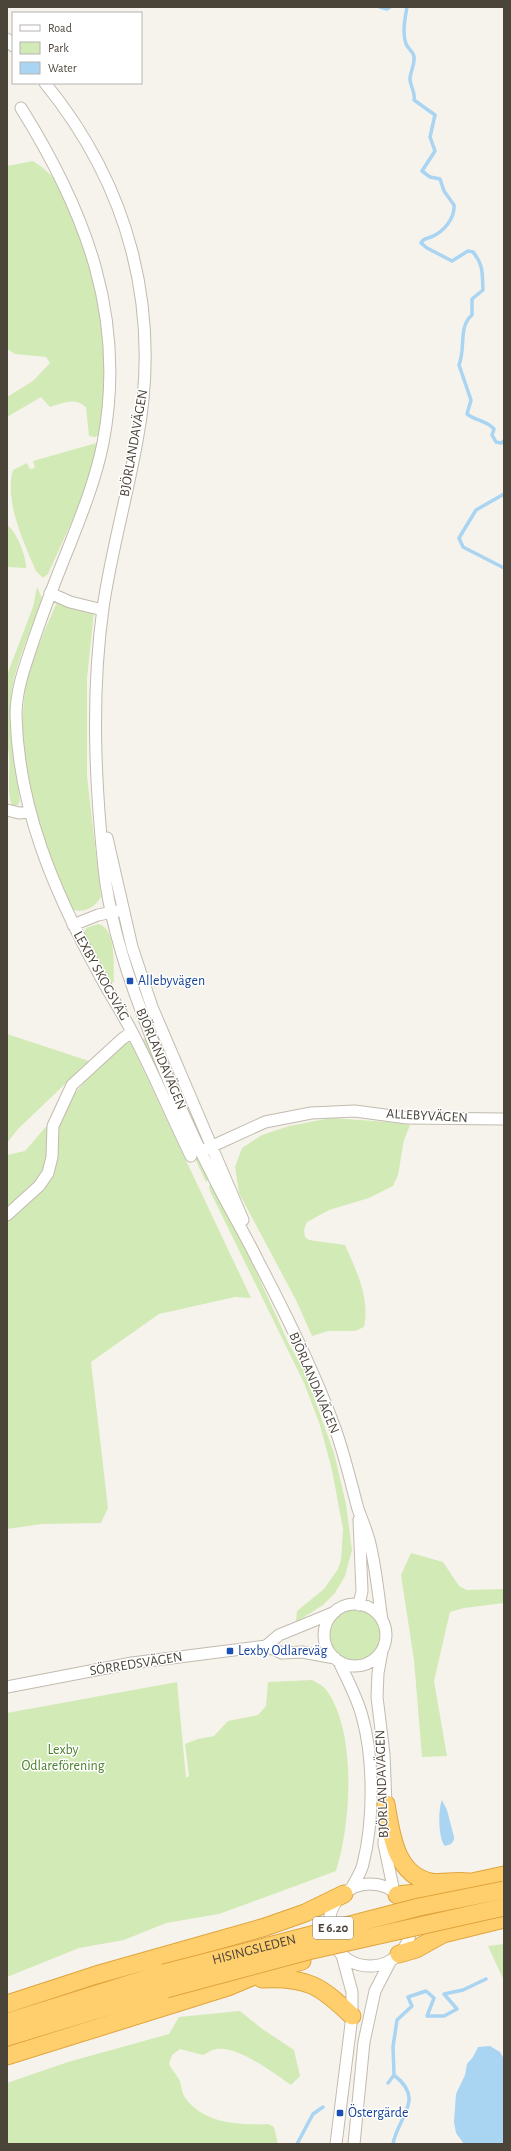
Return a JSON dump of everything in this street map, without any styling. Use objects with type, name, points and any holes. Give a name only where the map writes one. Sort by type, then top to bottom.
[{"type":"highway","points":[[386,1804],[395,1849],[414,1874],[431,1882],[455,1880],[468,1882]]},
{"type":"highway","points":[[395,1893],[426,1892],[504,1875]]},
{"type":"highway","name":"HISINGSLEDEN","points":[[7,2022],[165,1981],[419,1907],[504,1890]]},
{"type":"highway","points":[[7,2004],[96,1975],[264,1927],[305,1913],[347,1891]]},
{"type":"highway","name":"HISINGSLEDEN","points":[[7,2037],[165,1981],[504,1907]]},
{"type":"highway","points":[[395,1957],[416,1949],[443,1934],[504,1919]]},
{"type":"highway","points":[[7,2056],[250,1979],[261,1973],[290,1964],[341,1954]]},
{"type":"highway","points":[[250,1979],[286,1978],[300,1980],[330,1995],[352,2016]]},
{"type":"street","name":"BJÖRLANDAVÄGEN","points":[[46,84],[78,128],[99,162],[113,192],[133,254],[144,317],[146,353],[143,404],[138,440],[110,564],[103,610],[95,701],[98,798],[104,873],[112,913],[130,981],[196,1154]]},
{"type":"street","points":[[21,108],[64,182],[84,228],[103,299],[111,357],[108,409],[98,464],[90,491],[50,593],[24,669],[17,702],[18,744],[30,812],[50,873],[73,925],[98,915],[123,910]]},
{"type":"street","points":[[50,593],[70,602],[103,610]]},
{"type":"street","name":"BJÖRLANDAVÄGEN","points":[[98,798],[123,910],[152,1007],[212,1146],[258,1260],[326,1405],[347,1464],[359,1510],[369,1540],[382,1620]]},
{"type":"street","points":[[7,810],[19,813],[30,812]]},
{"type":"street","name":"LEXBY SKOGSVÄG","points":[[7,1215],[40,1186],[48,1173],[52,1157],[54,1126],[72,1086],[122,1039],[132,1032],[73,925]]},
{"type":"street","name":"BJÖRLANDAVÄGEN","points":[[132,1032],[163,1098],[258,1260]]},
{"type":"street","name":"ALLEBYVÄGEN","points":[[196,1154],[265,1122],[311,1113],[355,1111],[407,1118],[504,1119]]},
{"type":"street","name":"BJÖRLANDAVÄGEN","points":[[358,1605],[362,1591],[359,1510]]},
{"type":"street","points":[[358,1605],[369,1608],[382,1620],[386,1638],[382,1651],[372,1661],[359,1666],[352,1666],[337,1660],[328,1649],[324,1638],[326,1627],[335,1612],[345,1606],[358,1605]]},
{"type":"street","name":"SÖRREDSVÄGEN","points":[[7,1687],[132,1664],[266,1646],[279,1636],[335,1612]]},
{"type":"street","name":"SÖRREDSVÄGEN","points":[[266,1646],[282,1653],[302,1652],[337,1660]]},
{"type":"street","name":"BJÖRLANDAVÄGEN","points":[[382,1651],[378,1673],[377,1697],[384,1754],[386,1804],[384,1844],[395,1893]]},
{"type":"street","name":"BJÖRLANDAVÄGEN","points":[[337,1660],[362,1715],[367,1739],[369,1764],[370,1814],[367,1846],[363,1866],[347,1891]]},
{"type":"street","points":[[336,2144],[352,2016],[352,1992],[341,1954],[330,1936],[329,1922],[332,1908],[347,1891],[373,1884],[384,1886],[395,1893],[408,1911],[411,1924],[406,1943],[395,1957],[375,1992],[364,2042],[354,2144]]},
{"type":"street","points":[[341,1954],[351,1961],[366,1966],[382,1964],[395,1957]]},
{"type":"green space","points":[[33,161],[51,175],[64,193],[80,235],[94,284],[102,334],[105,379],[100,434],[95,437],[89,436],[86,407],[77,402],[69,402],[50,407],[41,397],[7,417],[7,397],[33,381],[50,363],[46,357],[15,354],[7,349],[7,166]]},
{"type":"green space","points":[[100,442],[78,511],[76,512],[48,574],[43,578],[36,571],[26,548],[13,508],[11,482],[13,470],[27,463],[30,469],[35,468],[33,461]]},
{"type":"green space","points":[[7,525],[14,532],[17,538],[25,558],[26,568],[7,567]]},
{"type":"green space","points":[[37,587],[42,598],[18,665],[10,702],[12,744],[20,801],[18,805],[12,807],[9,791],[9,752],[7,744],[7,675],[33,607]]},
{"type":"green space","points":[[57,602],[94,612],[87,678],[87,776],[101,897],[92,907],[80,911],[71,909],[50,860],[41,834],[27,781],[22,727],[26,687],[32,662]]},
{"type":"green space","points":[[98,924],[104,927],[108,932],[113,948],[114,982],[108,984],[84,934],[86,928]]},
{"type":"green space","points":[[7,1034],[89,1061],[18,1129],[7,1143]]},
{"type":"green space","points":[[146,1038],[209,1179],[206,1182],[140,1041]]},
{"type":"green space","points":[[130,1042],[251,1298],[235,1297],[159,1314],[91,1362],[108,1508],[101,1523],[42,1524],[7,1529],[7,1155],[25,1151],[94,1071],[121,1043]]},
{"type":"green space","points":[[331,1118],[410,1125],[404,1140],[398,1175],[393,1186],[369,1198],[329,1210],[307,1222],[304,1230],[305,1237],[309,1240],[345,1245],[361,1285],[365,1306],[364,1327],[355,1331],[328,1331],[312,1336],[296,1300],[239,1193],[235,1167],[242,1148],[262,1135],[289,1126]]},
{"type":"green space","points":[[212,1184],[240,1236],[288,1342],[305,1373],[334,1453],[346,1504],[352,1550],[345,1576],[335,1593],[323,1605],[296,1622],[297,1611],[324,1589],[338,1569],[341,1560],[343,1529],[332,1470],[320,1425],[304,1383],[210,1191],[209,1186]]},
{"type":"green space","points":[[411,1553],[443,1562],[459,1586],[467,1590],[504,1589],[504,1603],[464,1608],[450,1612],[434,1681],[447,1756],[422,1757],[414,1660],[401,1575]]},
{"type":"green space","points":[[355,1610],[365,1612],[373,1617],[378,1625],[380,1635],[378,1645],[373,1653],[365,1658],[355,1660],[345,1658],[337,1653],[332,1645],[330,1635],[332,1625],[337,1617],[345,1612]]},
{"type":"green space","name":"Lexby Odlareförening","points":[[312,1680],[326,1689],[337,1709],[343,1730],[347,1754],[348,1804],[345,1829],[336,1871],[219,1914],[166,1923],[124,1940],[79,1948],[7,1977],[7,1713],[177,1682],[186,1778],[189,1776],[185,1744],[198,1739],[214,1736],[228,1721],[258,1715],[266,1706],[268,1682]]},
{"type":"green space","points":[[504,1944],[504,1981],[488,1946]]},
{"type":"green space","points":[[240,2011],[261,2028],[294,2050],[300,2076],[291,2085],[256,2061],[226,2049],[215,2049],[203,2055],[180,2049],[172,2055],[169,2064],[179,2080],[185,2097],[203,2114],[235,2123],[268,2124],[274,2127],[278,2144],[7,2144],[7,2083],[68,2062],[169,2034],[179,2017]]},
{"type":"water","points":[[442,1800],[447,1810],[454,1837],[451,1844],[445,1846],[441,1837],[439,1824]]},
{"type":"water","points":[[490,2046],[500,2052],[504,2059],[504,2144],[464,2144],[456,2133],[454,2122],[456,2094],[465,2075],[467,2064],[473,2057],[478,2047]]},
{"type":"waterway","points":[[380,7],[387,9],[390,7]]},
{"type":"waterway","points":[[407,7],[404,35],[406,44],[414,55],[414,63],[410,79],[414,100],[435,115],[430,137],[435,151],[422,171],[430,177],[440,179],[444,191],[454,205],[453,215],[448,224],[436,235],[424,239],[421,243],[427,248],[452,261],[468,251],[473,252],[479,261],[482,270],[483,290],[472,299],[472,315],[465,325],[459,365],[471,400],[467,414],[491,426],[494,429],[492,435],[496,442],[501,443],[504,441]]},
{"type":"waterway","points":[[504,494],[476,510],[459,538],[463,547],[504,568]]},
{"type":"waterway","points":[[393,2144],[409,2100],[408,2092],[403,2084],[394,2075],[393,2047],[397,2020],[412,2006],[408,1997],[426,1991],[434,1998],[427,2016],[444,2016],[457,2009],[444,1994],[463,1990],[486,1979]]},
{"type":"waterway","points":[[388,2083],[394,2075]]},
{"type":"waterway","points":[[297,2144],[313,2114],[323,2107]]},
{"type":"place","name":"Allebyvägen","points":[[130,981]]},
{"type":"place","name":"Lexby Odlareväg","points":[[230,1651]]},
{"type":"place","name":"Östergärde","points":[[340,2113]]}]
